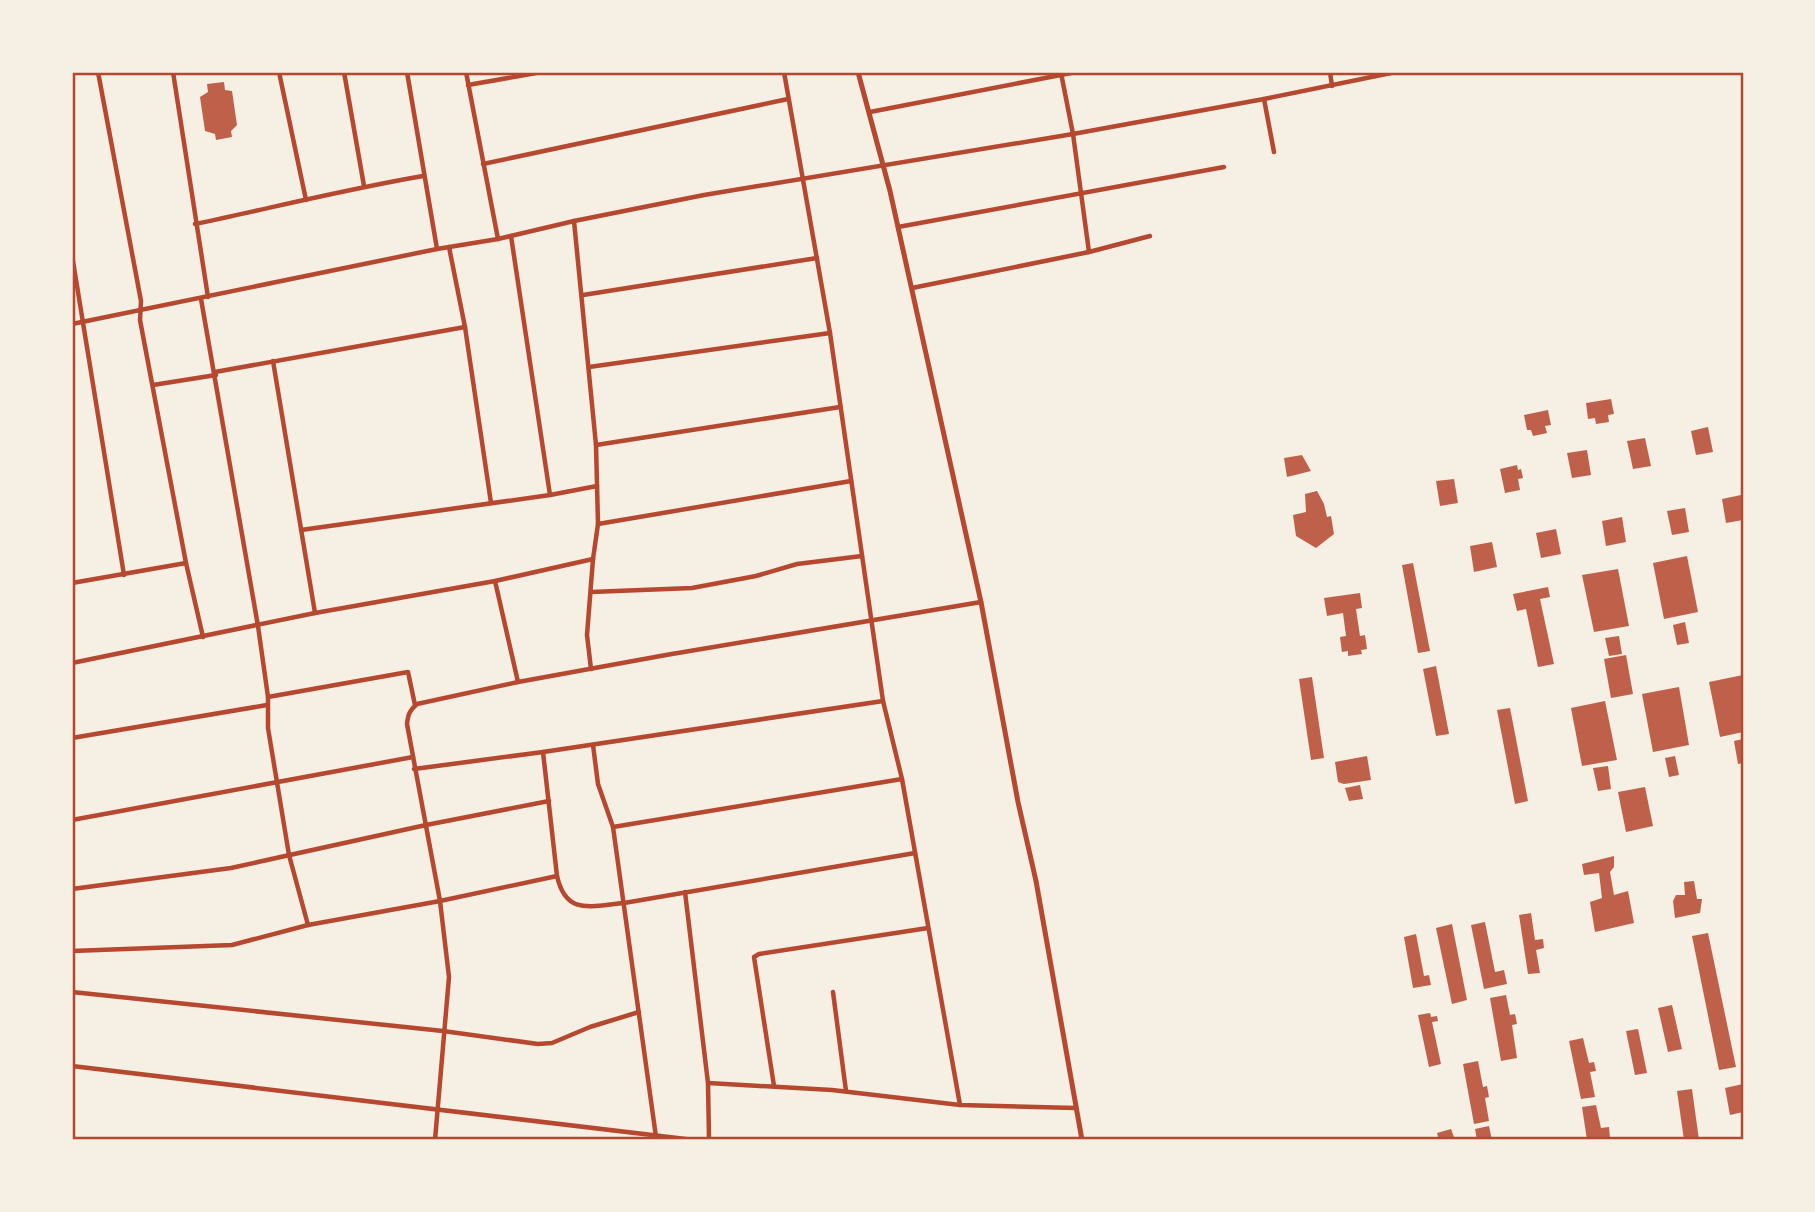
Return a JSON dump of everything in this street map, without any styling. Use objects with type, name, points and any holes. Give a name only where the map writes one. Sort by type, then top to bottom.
[{"type":"street","points":[[98,72],[186,563],[203,637]]},
{"type":"street","points":[[173,72],[208,297]]},
{"type":"street","points":[[279,72],[306,200]]},
{"type":"street","points":[[344,72],[364,186]]},
{"type":"street","points":[[407,72],[437,249]]},
{"type":"street","points":[[466,72],[498,239]]},
{"type":"street","points":[[468,85],[542,72]]},
{"type":"street","points":[[784,72],[830,333],[883,701],[902,779],[961,1105]]},
{"type":"street","points":[[858,72],[884,166],[981,602],[1017,802],[1036,881],[1082,1140]]},
{"type":"street","points":[[870,112],[1076,72]]},
{"type":"street","points":[[1330,72],[1332,86]]},
{"type":"street","points":[[72,324],[704,195],[1073,134],[1396,72]]},
{"type":"street","points":[[1061,73],[1073,134],[1089,252]]},
{"type":"street","points":[[483,164],[788,99]]},
{"type":"street","points":[[1264,99],[1274,152]]},
{"type":"street","points":[[898,227],[1224,167]]},
{"type":"street","points":[[195,223],[364,186],[424,176]]},
{"type":"street","points":[[574,221],[596,445],[598,524],[587,635],[591,669]]},
{"type":"street","points":[[511,236],[550,495]]},
{"type":"street","points":[[912,288],[1089,252],[1150,236]]},
{"type":"street","points":[[449,247],[465,327],[491,503]]},
{"type":"street","points":[[72,256],[124,575]]},
{"type":"street","points":[[583,295],[817,258]]},
{"type":"street","points":[[201,299],[258,626],[276,780],[289,855],[308,925]]},
{"type":"street","points":[[153,385],[465,327]]},
{"type":"street","points":[[589,367],[830,333]]},
{"type":"street","points":[[273,361],[314,613]]},
{"type":"street","points":[[596,445],[840,407]]},
{"type":"street","points":[[598,524],[851,481]]},
{"type":"street","points":[[301,530],[597,486]]},
{"type":"street","points":[[591,592],[692,588],[757,576],[797,564],[862,556]]},
{"type":"street","points":[[72,663],[314,613],[495,581],[593,559]]},
{"type":"street","points":[[72,583],[186,563]]},
{"type":"street","points":[[495,581],[518,682]]},
{"type":"street","points":[[435,1140],[449,977],[440,901],[407,723],[407,715],[415,706],[518,682],[981,602]]},
{"type":"street","points":[[268,697],[408,672],[415,706]]},
{"type":"street","points":[[414,769],[883,701]]},
{"type":"street","points":[[72,738],[267,705]]},
{"type":"street","points":[[593,745],[598,783],[614,827],[656,1137]]},
{"type":"street","points":[[543,752],[558,876],[563,894],[580,907],[624,903],[915,853]]},
{"type":"street","points":[[72,820],[276,780],[413,757]]},
{"type":"street","points":[[614,827],[902,779]]},
{"type":"street","points":[[72,889],[231,868],[549,801]]},
{"type":"street","points":[[72,951],[232,945],[308,925],[558,876]]},
{"type":"street","points":[[685,892],[708,1083],[709,1140]]},
{"type":"street","points":[[774,1086],[754,957],[759,954],[929,928]]},
{"type":"street","points":[[72,992],[443,1031],[538,1044],[552,1043],[590,1027],[639,1013]]},
{"type":"street","points":[[833,992],[846,1091]]},
{"type":"street","points":[[72,1066],[694,1140]]},
{"type":"street","points":[[708,1083],[846,1091],[961,1105],[1076,1108]]},
{"type":"building","points":[[224,82],[225,90],[232,91],[237,125],[231,131],[232,137],[216,140],[215,134],[205,131],[200,97],[208,92],[207,84]]},
{"type":"building","points":[[1611,399],[1614,414],[1608,415],[1609,422],[1596,424],[1595,418],[1588,419],[1586,403]]},
{"type":"building","points":[[1548,410],[1551,425],[1545,426],[1547,433],[1533,436],[1531,430],[1527,430],[1524,415]]},
{"type":"building","points":[[1708,427],[1713,452],[1696,455],[1691,431]]},
{"type":"building","points":[[1645,438],[1651,466],[1633,469],[1627,441]]},
{"type":"building","points":[[1587,450],[1591,475],[1572,478],[1567,453]]},
{"type":"building","points":[[1302,455],[1311,471],[1287,477],[1284,458]]},
{"type":"building","points":[[1517,465],[1523,478],[1518,479],[1520,490],[1505,493],[1500,469]]},
{"type":"building","points":[[1454,479],[1458,503],[1440,506],[1436,481]]},
{"type":"building","points":[[1317,491],[1327,517],[1331,516],[1334,534],[1316,548],[1296,536],[1293,515],[1306,512],[1305,494]]},
{"type":"building","points":[[1741,495],[1743,520],[1726,523],[1722,499]]},
{"type":"building","points":[[1685,508],[1689,532],[1672,535],[1667,511]]},
{"type":"building","points":[[1622,517],[1626,542],[1606,546],[1602,521]]},
{"type":"building","points":[[1556,529],[1561,554],[1541,558],[1536,533]]},
{"type":"building","points":[[1492,542],[1497,567],[1474,572],[1470,546]]},
{"type":"building","points":[[1687,556],[1698,612],[1664,619],[1653,563]]},
{"type":"building","points":[[1413,563],[1430,651],[1418,653],[1402,565]]},
{"type":"building","points":[[1618,569],[1629,626],[1594,632],[1582,575]]},
{"type":"building","points":[[1548,587],[1550,597],[1540,599],[1554,664],[1538,667],[1526,609],[1517,611],[1513,594]]},
{"type":"building","points":[[1360,593],[1362,608],[1356,609],[1360,636],[1365,635],[1367,649],[1361,650],[1362,654],[1348,656],[1348,651],[1342,652],[1340,637],[1346,636],[1343,613],[1327,616],[1324,598]]},
{"type":"building","points":[[1685,622],[1689,643],[1677,645],[1673,625]]},
{"type":"building","points":[[1619,636],[1622,654],[1609,656],[1605,638]]},
{"type":"building","points":[[1626,655],[1633,694],[1611,698],[1604,659]]},
{"type":"building","points":[[1436,666],[1449,734],[1436,736],[1423,669]]},
{"type":"building","points":[[1743,675],[1743,732],[1720,737],[1709,682]]},
{"type":"building","points":[[1312,677],[1324,758],[1311,760],[1299,679]]},
{"type":"building","points":[[1679,687],[1689,745],[1653,752],[1642,694]]},
{"type":"building","points":[[1605,701],[1617,760],[1582,766],[1571,708]]},
{"type":"building","points":[[1510,708],[1528,801],[1515,804],[1497,710]]},
{"type":"building","points":[[1743,739],[1743,763],[1738,764],[1734,741]]},
{"type":"building","points":[[1367,756],[1371,780],[1344,784],[1338,782],[1335,762]]},
{"type":"building","points":[[1675,756],[1679,775],[1669,777],[1665,758]]},
{"type":"building","points":[[1608,766],[1611,789],[1598,791],[1593,768]]},
{"type":"building","points":[[1360,785],[1363,799],[1349,801],[1345,788]]},
{"type":"building","points":[[1645,787],[1653,826],[1626,832],[1618,792]]},
{"type":"building","points":[[1614,856],[1614,867],[1610,872],[1614,895],[1628,891],[1634,923],[1595,932],[1590,902],[1602,898],[1599,873],[1584,875],[1582,864]]},
{"type":"building","points":[[1694,881],[1697,899],[1702,899],[1700,913],[1675,918],[1673,901],[1676,895],[1685,895],[1684,882]]},
{"type":"building","points":[[1531,913],[1535,940],[1543,939],[1544,948],[1536,950],[1540,973],[1528,974],[1519,915]]},
{"type":"building","points":[[1485,922],[1495,972],[1504,970],[1507,984],[1484,989],[1471,925]]},
{"type":"building","points":[[1452,924],[1467,1000],[1452,1004],[1436,928]]},
{"type":"building","points":[[1708,933],[1736,1067],[1719,1070],[1692,936]]},
{"type":"building","points":[[1416,934],[1424,976],[1429,975],[1431,985],[1413,988],[1404,937]]},
{"type":"building","points":[[1506,995],[1510,1015],[1515,1014],[1517,1024],[1512,1025],[1517,1058],[1501,1061],[1490,998]]},
{"type":"building","points":[[1672,1005],[1682,1049],[1668,1052],[1658,1008]]},
{"type":"building","points":[[1430,1013],[1431,1017],[1437,1016],[1438,1021],[1432,1022],[1441,1064],[1429,1067],[1418,1015]]},
{"type":"building","points":[[1638,1029],[1647,1073],[1635,1075],[1626,1031]]},
{"type":"building","points":[[1583,1038],[1589,1063],[1594,1062],[1596,1071],[1590,1072],[1595,1097],[1581,1099],[1569,1041]]},
{"type":"building","points":[[1478,1061],[1483,1087],[1487,1086],[1489,1097],[1485,1098],[1489,1121],[1474,1124],[1463,1064]]},
{"type":"building","points":[[1743,1084],[1743,1112],[1730,1115],[1725,1088]]},
{"type":"building","points":[[1692,1089],[1699,1140],[1684,1140],[1677,1091]]},
{"type":"building","points":[[1596,1105],[1601,1128],[1609,1127],[1610,1138],[1587,1140],[1582,1107]]},
{"type":"building","points":[[1489,1126],[1492,1140],[1477,1140],[1475,1129]]},
{"type":"building","points":[[1451,1129],[1455,1140],[1439,1140],[1437,1133]]}]
